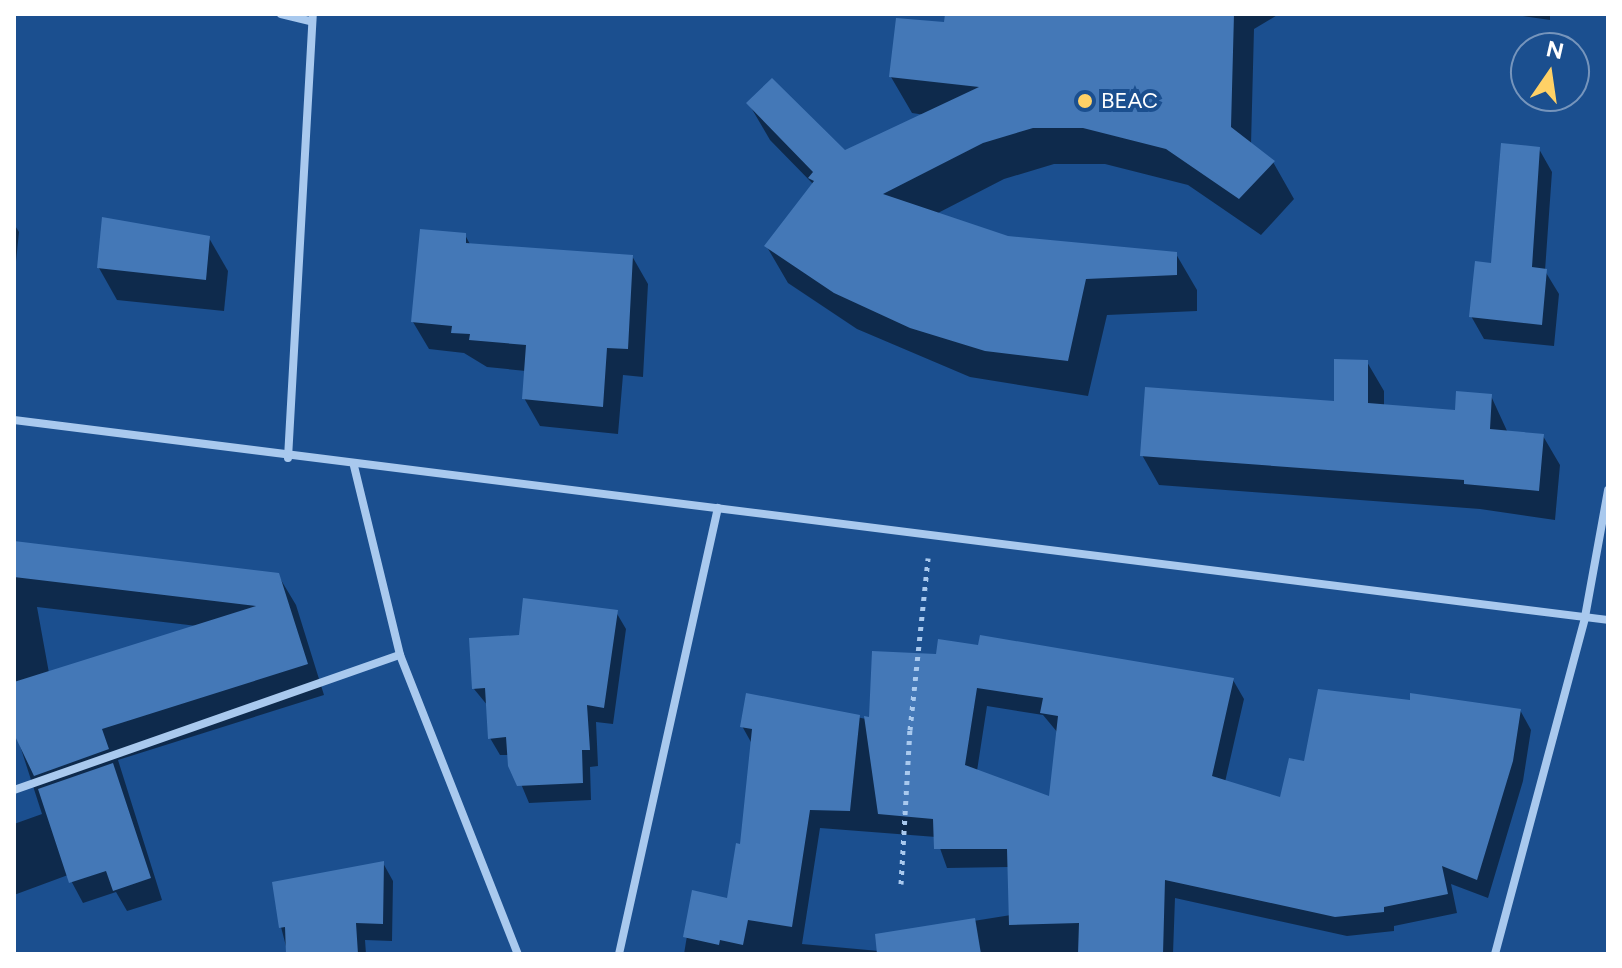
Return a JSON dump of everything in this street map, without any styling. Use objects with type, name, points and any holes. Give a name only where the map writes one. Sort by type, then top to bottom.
[{"type":"street","points":[[281,14],[312,18],[288,458]]},
{"type":"street","points":[[14,420],[288,458],[718,508],[1608,620]]},
{"type":"street","points":[[354,466],[400,655],[518,954]]},
{"type":"street","points":[[1495,954],[1585,617],[1608,490]]},
{"type":"street","points":[[619,954],[718,508]]},
{"type":"street","points":[[14,790],[400,655]]},
{"type":"path","points":[[901,884],[910,730],[930,537]]},
{"type":"building","points":[[945,14],[1234,14],[1231,127],[1275,161],[1239,199],[1166,149],[1083,128],[1033,128],[983,143],[883,194],[1008,236],[1177,252],[1177,275],[1086,279],[1068,361],[985,351],[910,328],[834,293],[764,246],[814,181],[808,178],[813,172],[746,103],[772,78],[845,150],[979,87],[889,77],[896,18],[944,22]]},
{"type":"building","points":[[1501,143],[1540,147],[1532,267],[1547,269],[1542,325],[1469,317],[1475,261],[1491,263]]},
{"type":"building","points":[[102,217],[210,236],[206,280],[97,268]]},
{"type":"building","points":[[420,229],[466,233],[466,243],[633,255],[628,349],[607,348],[603,407],[522,399],[526,345],[469,340],[470,334],[451,333],[452,326],[411,322]]},
{"type":"building","points":[[1334,359],[1368,360],[1368,403],[1455,410],[1456,391],[1492,394],[1490,429],[1544,434],[1539,491],[1464,484],[1464,480],[1140,456],[1145,387],[1334,401]]},
{"type":"building","points":[[14,541],[279,573],[308,664],[102,729],[109,749],[34,776],[14,734],[14,682],[256,606],[14,577]]},
{"type":"building","points":[[523,598],[618,610],[604,708],[587,705],[590,750],[582,750],[583,783],[517,786],[508,766],[506,737],[488,739],[485,688],[472,689],[469,638],[519,635]]},
{"type":"building","points":[[980,635],[1234,678],[1212,776],[1280,797],[1289,758],[1304,761],[1318,689],[1410,700],[1410,693],[1521,709],[1513,761],[1477,880],[1442,866],[1448,894],[1384,907],[1384,912],[1335,917],[1165,880],[1163,954],[1078,954],[1079,923],[1009,925],[1007,849],[934,849],[933,819],[878,814],[864,716],[869,717],[872,651],[936,654],[938,639],[978,645]],"holes":[[[977,688],[1043,698],[1040,713],[1058,716],[1049,796],[965,765]]]},
{"type":"building","points":[[746,693],[860,715],[850,811],[810,810],[792,927],[748,920],[743,945],[720,940],[719,945],[683,937],[692,890],[727,898],[736,843],[740,844],[752,729],[740,727]]},
{"type":"building","points":[[113,763],[151,878],[113,891],[106,871],[69,883],[38,789]]},
{"type":"building","points":[[384,861],[383,924],[356,923],[358,954],[286,954],[285,927],[279,928],[272,882]]},
{"type":"building","points":[[975,918],[981,954],[877,954],[875,934]]},
{"type":"place","name":"BEAC","points":[[1085,101]]}]
